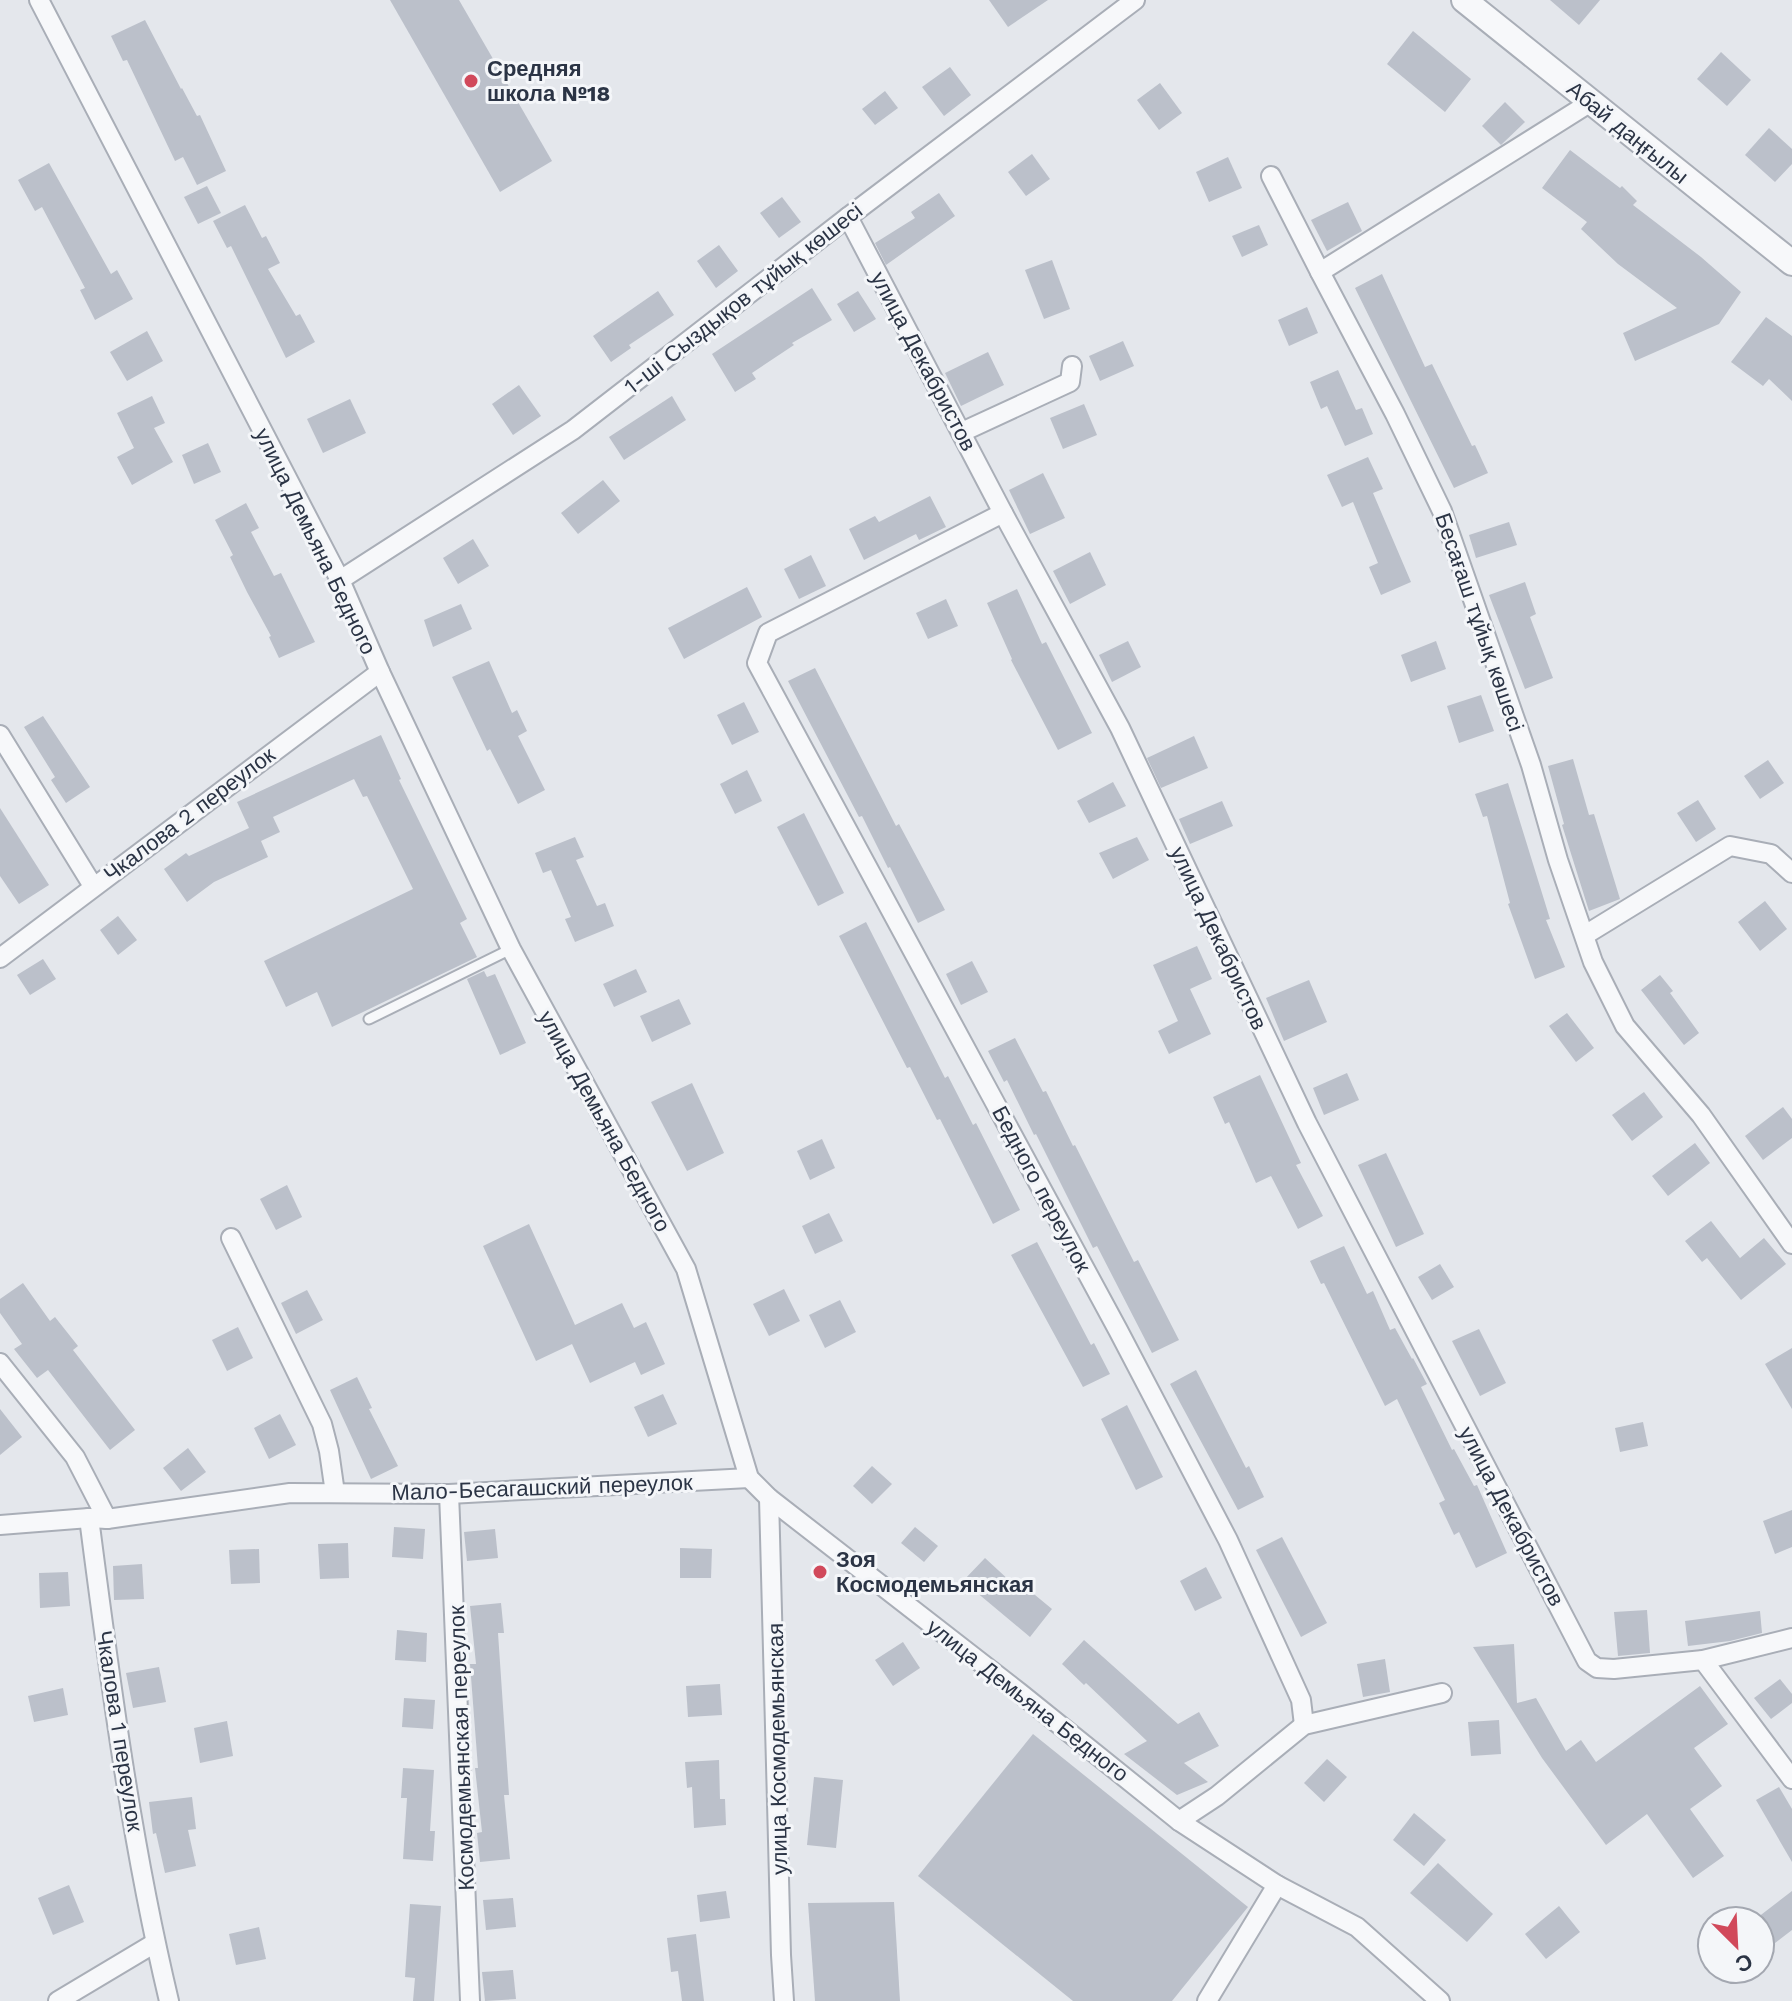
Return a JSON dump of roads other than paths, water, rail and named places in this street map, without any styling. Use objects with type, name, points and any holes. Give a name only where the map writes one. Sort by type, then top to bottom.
[{"type":"street","name":"улица Демьяна Бедного","points":[[39,0],[340,580],[511,949],[686,1269],[749,1478],[769,1498],[1179,1821],[1277,1885],[1357,1927],[1440,2001]]},
{"type":"street","name":"1-ші Сыздықов тұйық көшесі","points":[[340,580],[573,430],[1135,0]]},
{"type":"street","name":"Абай даңғылы","points":[[1464,0],[1792,263]]},
{"type":"street","points":[[1320,272],[1591,102]]},
{"type":"street","name":"Бесағаш тұйық көшесі","points":[[1271,176],[1442,511],[1531,765],[1558,860],[1593,962],[1625,1026],[1701,1115],[1792,1244]]},
{"type":"street","name":"улица Декабристов","points":[[848,217],[1120,728],[1307,1123],[1587,1661],[1597,1668],[1614,1669],[1703,1660]]},
{"type":"street","points":[[962,432],[1070,382],[1072,366]]},
{"type":"street","name":"Бедного переулок","points":[[1003,513],[768,633],[757,663],[1228,1540],[1301,1700],[1304,1725]]},
{"type":"street","name":"Чкалова 2 переулок","points":[[0,958],[380,672]]},
{"type":"street","points":[[0,735],[93,886]]},
{"type":"street","points":[[1585,935],[1730,846],[1771,854],[1792,873]]},
{"type":"street","points":[[231,1238],[322,1424],[335,1493]]},
{"type":"street","points":[[0,1363],[75,1457],[98,1518]]},
{"type":"street","name":"Мало-Бесагашский переулок","points":[[0,1525],[98,1518],[290,1493],[449,1494],[749,1478]]},
{"type":"street","name":"Космодемьянская переулок","points":[[449,1494],[470,2001]]},
{"type":"street","name":"улица Космодемьянская","points":[[769,1498],[784,2001]]},
{"type":"street","name":"Чкалова 1 переулок","points":[[98,1518],[115,1721],[155,1943],[169,2001]]},
{"type":"street","points":[[1792,1638],[1703,1660],[1792,1779]]},
{"type":"street","points":[[1179,1821],[1217,1796],[1304,1725],[1442,1693]]},
{"type":"street","points":[[1207,2001],[1277,1885]]},
{"type":"street","points":[[58,2001],[155,1943]]},
{"type":"lane","points":[[369,1019],[511,949]]},
{"type":"place","name":"Средняя школа №18","points":[[471,81]]},
{"type":"place","name":"Зоя Космодемьянская","points":[[820,1572]]}]
